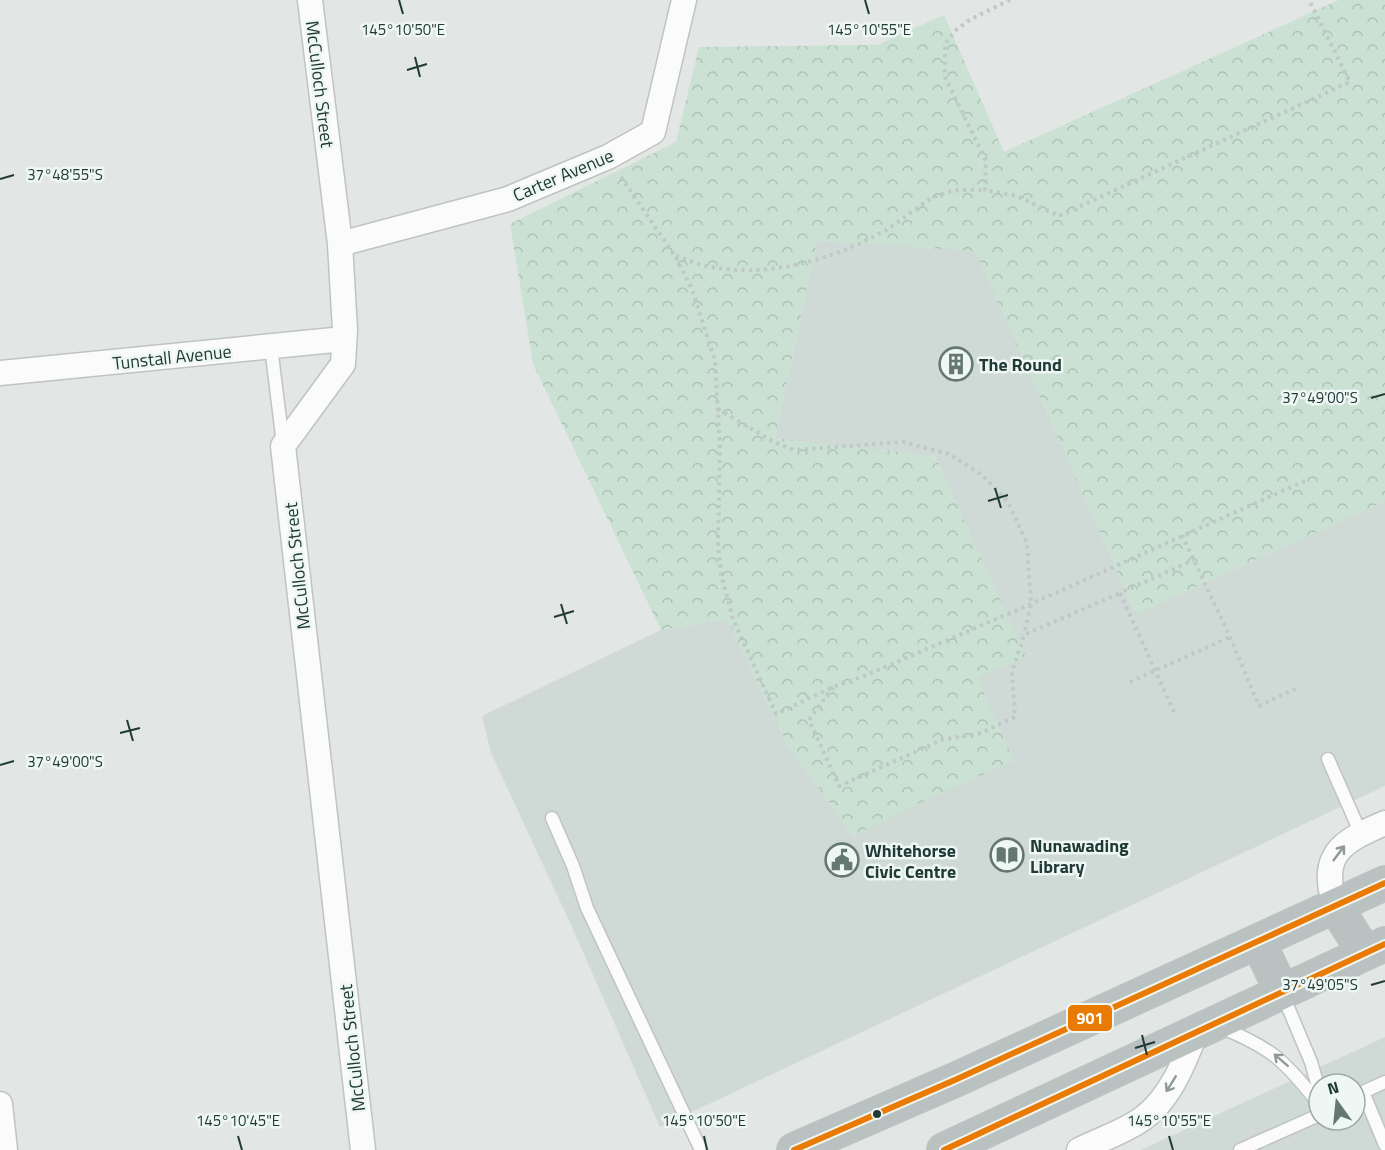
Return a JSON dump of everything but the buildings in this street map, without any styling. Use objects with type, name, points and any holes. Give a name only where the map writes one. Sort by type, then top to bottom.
[{"type":"highway","points":[[794,1150],[957,1079],[1385,883]]},
{"type":"highway","points":[[945,1150],[1375,948],[1335,906]]},
{"type":"highway","points":[[1258,941],[1282,992]]},
{"type":"street","name":"McCulloch Street","points":[[310,0],[340,244],[345,330],[343,364],[283,446],[363,1150]]},
{"type":"street","name":"Carter Avenue","points":[[340,244],[508,199],[608,157],[652,132],[684,0]]},
{"type":"street","name":"Tunstall Avenue","points":[[0,373],[344,339]]},
{"type":"street","points":[[1335,906],[1331,893],[1329,869],[1342,848],[1352,839],[1385,823]]},
{"type":"street","points":[[1094,1147],[1141,1120],[1156,1106],[1204,1028]]},
{"type":"street","points":[[0,1104],[5,1150]]},
{"type":"lane","points":[[271,347],[283,446]]},
{"type":"lane","points":[[1328,759],[1361,834]]},
{"type":"lane","points":[[552,818],[573,866],[587,908],[700,1150]]},
{"type":"lane","points":[[1282,992],[1314,1072]]},
{"type":"lane","points":[[1204,1028],[1258,1043],[1275,1054],[1307,1089]]},
{"type":"lane","points":[[1367,1090],[1385,1082]]},
{"type":"lane","points":[[1367,1110],[1385,1145]]},
{"type":"lane","points":[[1240,1150],[1307,1120]]},
{"type":"path","points":[[985,190],[986,161],[945,77],[945,44],[957,29],[970,19],[1010,0]]},
{"type":"path","points":[[675,256],[706,266],[760,271],[814,261],[852,247],[887,229],[923,204],[948,192],[985,190],[1017,196],[1059,216],[1350,81],[1309,0]]},
{"type":"path","points":[[608,157],[675,256],[692,289],[715,361],[720,448],[718,546],[721,574],[733,618],[776,714],[833,687],[864,676],[1031,604],[1309,479]]},
{"type":"path","points":[[718,408],[772,441],[794,450],[903,442],[949,454],[982,475],[1008,502],[1028,543],[1031,604],[1012,672],[1014,717],[981,733],[942,740],[839,786],[809,720],[833,687]]},
{"type":"path","points":[[1182,535],[1230,637],[1259,706],[1297,688]]},
{"type":"path","points":[[1024,635],[1194,560]]},
{"type":"path","points":[[1120,593],[1174,712]]},
{"type":"path","points":[[1130,682],[1154,669],[1230,637]]},
{"type":"shaded area","points":[[817,241],[975,250],[1136,614],[1385,501],[1385,786],[660,1127],[572,927],[491,753],[482,716],[661,630],[727,619],[787,744],[853,836],[919,803],[977,677],[1026,657],[935,456],[775,439]]},
{"type":"shaded area","points":[[1385,1037],[1385,1150],[1141,1150],[1307,1073],[1307,1132],[1367,1132],[1367,1072],[1309,1072]]},
{"type":"green space","points":[[1339,0],[1385,0],[1385,501],[1136,614],[975,251],[817,241],[775,438],[935,456],[1027,658],[977,677],[1014,761],[919,803],[853,836],[787,744],[727,619],[661,630],[533,364],[510,224],[676,142],[699,47],[877,45],[944,15],[1004,152]]},
{"type":"transit line","name":"901","points":[[794,1150],[957,1079],[1385,883]]},
{"type":"transit line","name":"901","points":[[944,1150],[1385,944]]},
{"type":"place","name":"The Round","points":[[956,364]]},
{"type":"place","name":"Nunawading Library","points":[[1007,855]]},
{"type":"place","name":"Whitehorse Civic Centre","points":[[842,860]]}]
